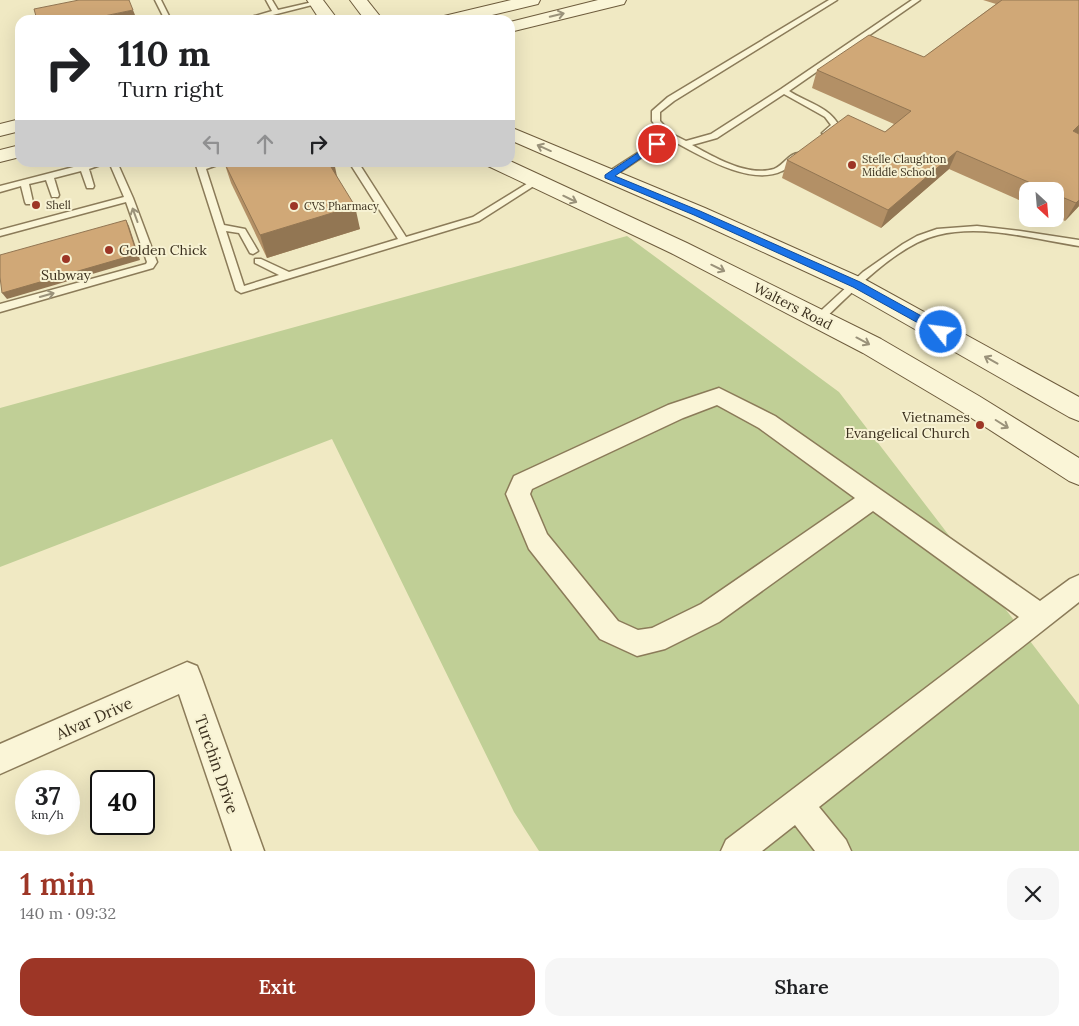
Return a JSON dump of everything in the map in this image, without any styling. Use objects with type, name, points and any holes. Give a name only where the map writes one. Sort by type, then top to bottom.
[{"type":"street","points":[[358,0],[370,15]]},
{"type":"street","points":[[470,15],[532,0]]},
{"type":"street","points":[[515,26],[618,0]]},
{"type":"street","points":[[316,2],[325,15]]},
{"type":"street","points":[[0,130],[15,126]]},
{"type":"street","points":[[515,135],[706,217],[856,285],[1079,410]]},
{"type":"street","points":[[0,156],[15,152]]},
{"type":"street","name":"Walters Road","points":[[505,167],[679,248],[872,346],[969,402],[1079,473]]},
{"type":"street","points":[[873,498],[710,613],[655,640],[637,643],[609,630],[603,623],[538,541],[518,494],[522,483],[544,471],[605,446],[698,402],[719,396],[766,422],[1041,616]]},
{"type":"street","points":[[737,851],[1079,587]]},
{"type":"street","name":"Alvar Drive","points":[[0,759],[187,676]]},
{"type":"street","name":"Turchin Drive","points":[[187,676],[248,851]]},
{"type":"street","points":[[798,805],[836,851]]},
{"type":"lane","points":[[158,0],[166,15]]},
{"type":"lane","points":[[269,0],[276,12]]},
{"type":"lane","points":[[806,149],[776,171],[747,171],[732,167],[669,136],[656,121],[656,111],[671,99],[834,0]]},
{"type":"lane","points":[[686,144],[714,136],[784,91],[917,0]]},
{"type":"lane","points":[[264,15],[316,2]]},
{"type":"lane","points":[[784,91],[831,116],[836,126],[820,137]]},
{"type":"lane","points":[[608,176],[669,136]]},
{"type":"lane","points":[[0,189],[88,167]]},
{"type":"lane","points":[[0,308],[150,266],[152,262],[129,198],[115,167]]},
{"type":"lane","points":[[201,167],[241,290],[476,219],[536,182]]},
{"type":"lane","points":[[355,167],[404,242]]},
{"type":"lane","points":[[84,168],[90,186]]},
{"type":"lane","points":[[49,177],[55,195]]},
{"type":"lane","points":[[24,183],[29,202]]},
{"type":"lane","points":[[2,230],[33,219],[94,203],[129,198]]},
{"type":"lane","points":[[220,227],[242,230],[254,251]]},
{"type":"lane","points":[[818,318],[896,252],[922,237],[957,229],[994,230],[1079,243]]},
{"type":"lane","points":[[258,260],[289,276]]},
{"type":"green space","points":[[627,236],[839,392],[1079,705],[1079,851],[539,851],[514,812],[332,439],[0,567],[0,408]]},
{"type":"building","points":[[79,0],[129,0],[133,10],[109,15],[36,15],[34,9]]},
{"type":"building","points":[[1002,0],[1079,0],[1079,125],[1073,131],[1079,134],[1079,200],[1076,203],[1064,198],[1064,182],[1028,182],[957,151],[888,210],[787,160],[848,115],[885,132],[911,111],[817,70],[869,35],[924,57]]},
{"type":"building","name":"CVS Pharmacy","points":[[226,167],[331,167],[355,206],[260,235]]},
{"type":"building","points":[[126,220],[137,254],[2,293],[0,255]]},
{"type":"place","name":"Stelle Claughton Middle School","points":[[852,165]]},
{"type":"place","name":"Shell","points":[[36,205]]},
{"type":"place","name":"CVS Pharmacy","points":[[294,206]]},
{"type":"place","name":"Golden Chick","points":[[109,250]]},
{"type":"place","name":"Subway","points":[[66,259]]},
{"type":"place","name":"Vietnames Evangelical Church","points":[[980,425]]},
{"type":"route","points":[[657,144],[608,176],[764,242],[856,285],[941,332]]}]
